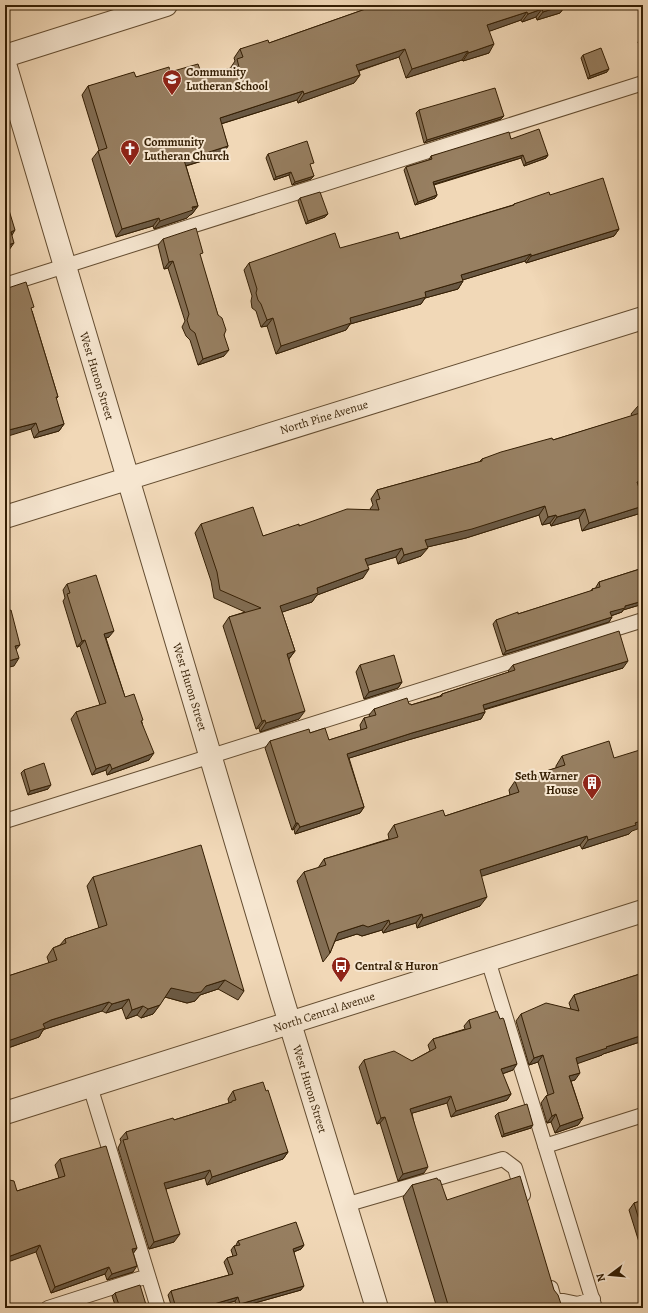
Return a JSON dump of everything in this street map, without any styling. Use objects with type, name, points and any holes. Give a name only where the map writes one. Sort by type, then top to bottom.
[{"type":"street","points":[[5,56],[166,5]]},
{"type":"street","name":"West Huron Street","points":[[5,64],[210,756],[377,1308]]},
{"type":"street","name":"North Pine Avenue","points":[[5,517],[643,318]]},
{"type":"street","name":"North Central Avenue","points":[[5,1113],[643,911]]},
{"type":"lane","points":[[5,284],[643,83]]},
{"type":"lane","points":[[5,821],[643,620]]},
{"type":"lane","points":[[488,960],[594,1304],[578,1304],[554,1299],[547,1277]]},
{"type":"lane","points":[[90,1086],[158,1308]]},
{"type":"lane","points":[[545,1146],[643,1115]]},
{"type":"lane","points":[[346,1205],[503,1159],[515,1168],[526,1205]]},
{"type":"lane","points":[[48,1308],[148,1276]]},
{"type":"building","points":[[377,5],[565,5],[543,12],[542,9],[528,14],[527,12],[487,25],[494,44],[468,53],[468,51],[412,69],[405,49],[356,65],[360,75],[304,94],[303,91],[220,118],[228,146],[184,160],[198,206],[192,207],[193,210],[160,221],[159,218],[122,229],[98,151],[107,148],[88,86],[134,72],[136,77],[169,67],[170,72],[198,64],[202,75],[239,67],[237,59],[243,57],[240,49],[268,40],[269,43]]},
{"type":"building","points":[[601,48],[609,69],[590,76],[583,55]]},
{"type":"building","points":[[495,88],[504,116],[427,140],[419,110]]},
{"type":"building","points":[[539,129],[548,155],[526,163],[523,155],[433,182],[437,195],[418,202],[406,167],[432,159],[431,156],[509,132],[511,139]]},
{"type":"building","points":[[307,141],[314,163],[310,164],[314,176],[295,182],[291,172],[276,177],[268,154]]},
{"type":"building","points":[[603,178],[619,229],[531,256],[531,254],[461,275],[463,281],[425,292],[426,297],[350,318],[351,323],[281,346],[273,318],[267,320],[258,300],[256,293],[257,289],[249,263],[335,233],[340,248],[398,232],[400,239],[514,205],[549,192],[550,195]]},
{"type":"building","points":[[320,192],[328,214],[308,221],[300,198]]},
{"type":"building","points":[[5,197],[15,230],[11,232],[14,243],[5,246]]},
{"type":"building","points":[[196,228],[203,253],[200,254],[218,315],[222,318],[226,330],[224,335],[229,350],[203,359],[195,333],[190,329],[187,320],[189,314],[173,261],[169,262],[163,239]]},
{"type":"building","points":[[26,282],[34,307],[31,308],[58,397],[56,397],[64,424],[39,432],[36,423],[5,431],[5,289]]},
{"type":"building","points":[[643,404],[643,480],[637,482],[643,500],[643,506],[589,523],[585,509],[557,517],[556,515],[548,517],[545,506],[472,529],[425,540],[428,548],[404,555],[402,548],[365,559],[369,569],[317,588],[318,593],[280,606],[295,651],[287,654],[305,711],[266,723],[265,720],[262,721],[229,617],[261,608],[220,590],[217,572],[201,524],[253,507],[263,536],[299,524],[299,526],[347,509],[379,510],[376,500],[380,499],[377,490],[482,461],[482,459],[501,452],[552,438],[553,440],[640,413],[638,406]]},
{"type":"building","points":[[643,568],[643,601],[610,612],[612,617],[506,651],[496,620],[593,590],[592,589],[600,587],[599,582]]},
{"type":"building","points":[[96,575],[114,631],[104,634],[125,697],[134,694],[143,720],[141,721],[154,753],[112,769],[110,764],[96,769],[76,712],[106,703],[85,640],[82,641],[67,594],[70,593],[67,584]]},
{"type":"building","points":[[11,610],[20,645],[15,646],[19,658],[5,662],[5,612]]},
{"type":"building","points":[[619,631],[628,661],[483,705],[485,712],[347,754],[364,807],[300,827],[298,823],[296,823],[270,741],[309,729],[310,733],[325,728],[329,740],[367,728],[364,718],[376,715],[374,709],[407,698],[409,704],[411,705],[442,696],[442,694],[515,670],[513,665]]},
{"type":"building","points":[[394,655],[402,682],[369,692],[360,665]]},
{"type":"building","points":[[609,741],[614,758],[643,749],[643,820],[635,823],[636,825],[588,840],[587,836],[480,870],[487,897],[423,918],[422,914],[390,924],[389,920],[368,927],[363,925],[338,933],[330,953],[304,872],[326,865],[324,859],[398,837],[394,825],[443,810],[445,816],[519,792],[515,781],[565,765],[562,756]]},
{"type":"building","points":[[44,763],[51,785],[30,791],[24,770]]},
{"type":"building","points":[[201,845],[244,991],[225,980],[206,986],[201,992],[194,993],[171,988],[160,1005],[148,1009],[143,1006],[132,1010],[129,999],[112,1004],[109,1002],[51,1020],[43,1024],[45,1028],[5,1042],[5,977],[57,960],[53,948],[66,943],[65,939],[107,925],[93,877]]},
{"type":"building","points":[[643,973],[643,1035],[576,1058],[580,1073],[569,1076],[583,1118],[560,1126],[556,1114],[552,1116],[546,1096],[554,1093],[543,1055],[534,1058],[521,1014],[546,1003],[579,1011],[574,995]]},
{"type":"building","points":[[497,1011],[500,1019],[503,1018],[504,1020],[517,1064],[501,1069],[511,1094],[456,1111],[451,1096],[410,1109],[428,1167],[403,1174],[385,1117],[381,1118],[364,1060],[394,1051],[412,1061],[436,1048],[433,1039],[471,1028],[469,1020]]},
{"type":"building","points":[[263,1082],[266,1091],[268,1090],[288,1152],[212,1177],[210,1170],[164,1183],[180,1234],[154,1242],[123,1140],[128,1139],[126,1132],[173,1118],[174,1120],[232,1102],[236,1100],[233,1091]]},
{"type":"building","points":[[527,1104],[533,1125],[504,1134],[498,1113]]},
{"type":"building","points":[[106,1146],[137,1248],[132,1249],[137,1266],[112,1274],[109,1267],[55,1287],[40,1245],[5,1258],[5,1179],[14,1181],[17,1191],[65,1176],[60,1159]]},
{"type":"building","points":[[520,1176],[554,1290],[558,1295],[561,1304],[547,1308],[449,1308],[412,1185],[437,1178],[440,1180],[447,1200]]},
{"type":"building","points":[[643,1200],[643,1233],[634,1203]]},
{"type":"building","points":[[296,1222],[304,1245],[293,1249],[304,1286],[240,1304],[238,1297],[200,1308],[176,1308],[171,1291],[233,1274],[227,1258],[237,1255],[234,1246],[240,1245],[238,1241]]},
{"type":"building","points":[[140,1285],[147,1308],[120,1308],[115,1293]]},
{"type":"place","name":"Community Lutheran School","points":[[172,96]]},
{"type":"place","name":"Community Lutheran Church","points":[[130,166]]},
{"type":"place","name":"Seth Warner House","points":[[592,800]]},
{"type":"place","name":"Central & Huron","points":[[341,983]]}]
